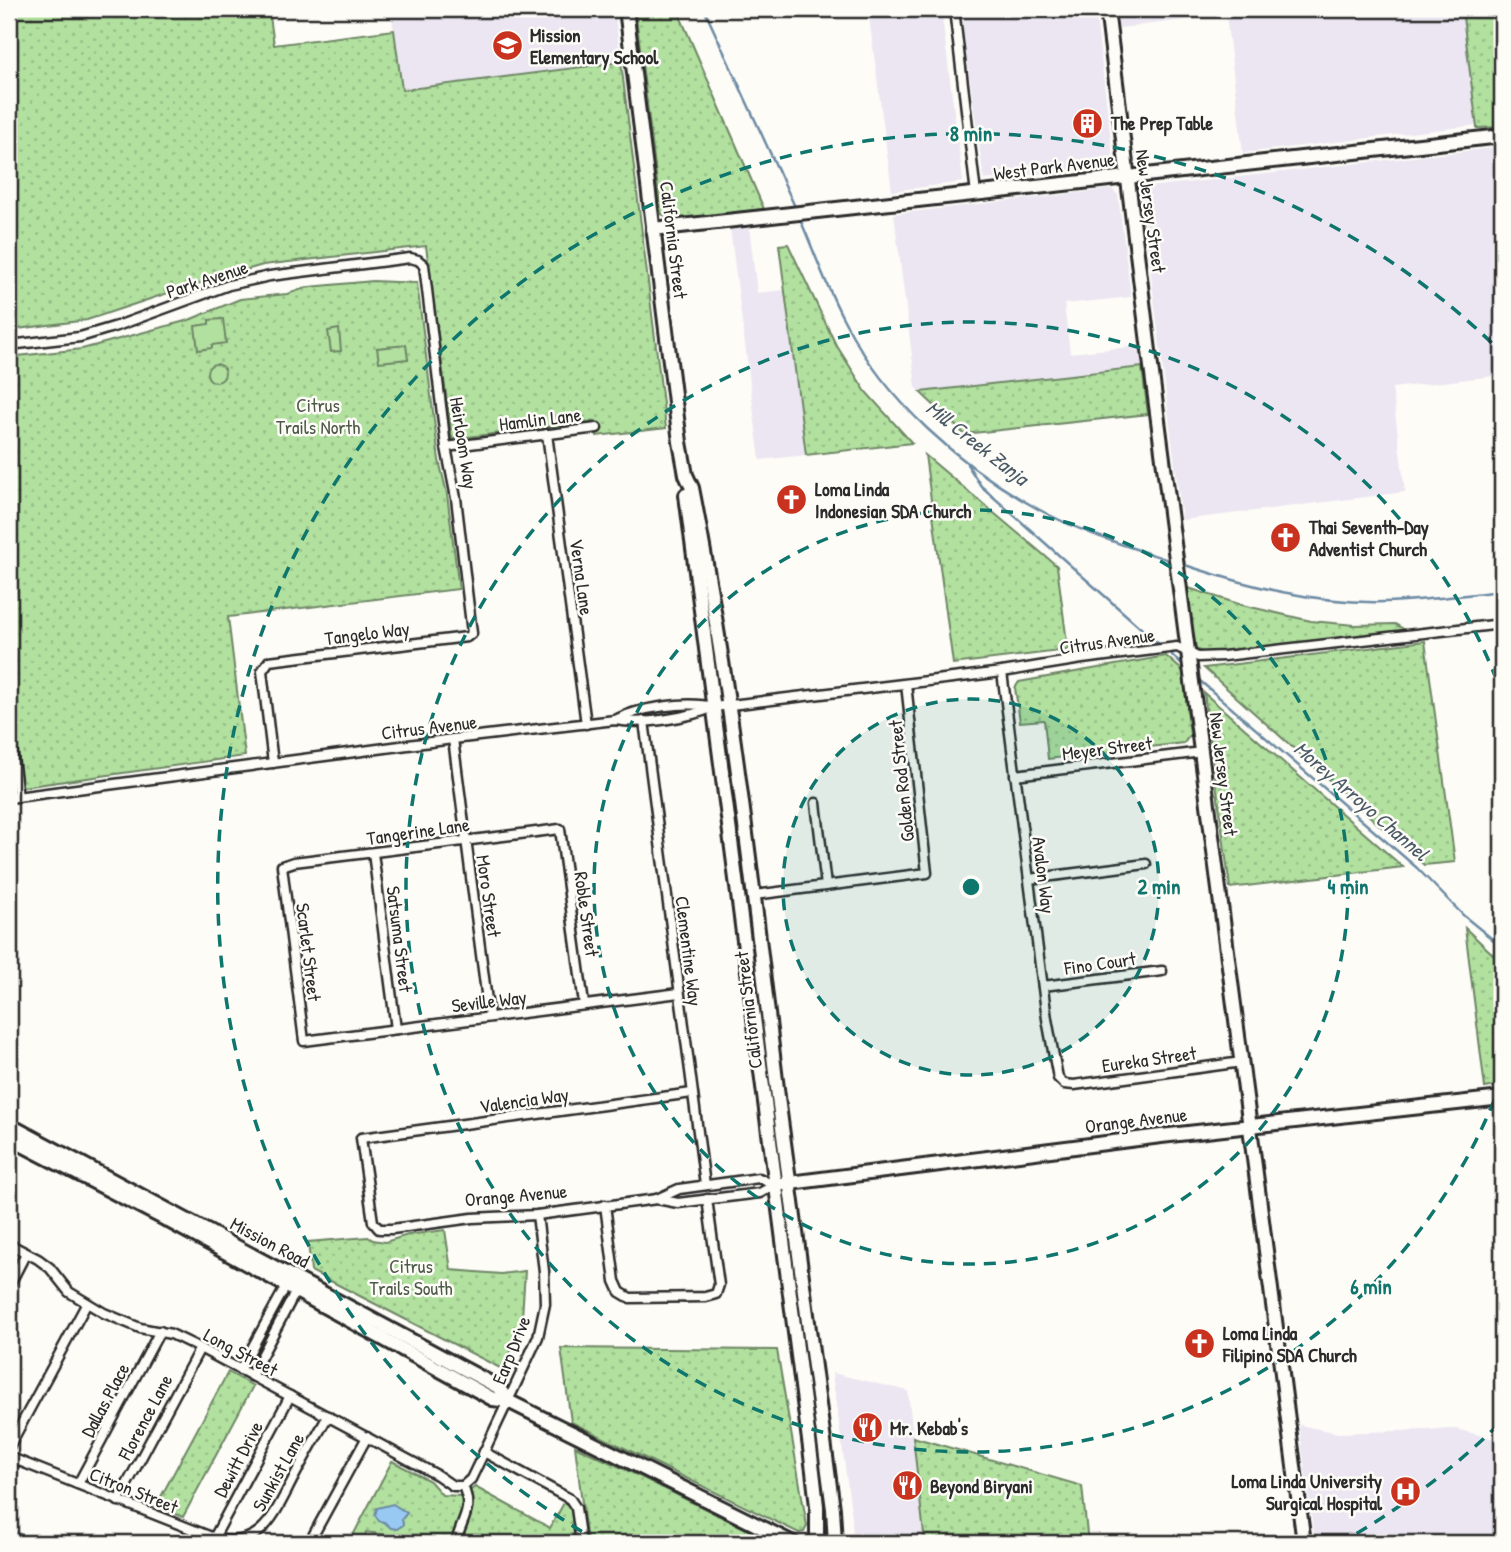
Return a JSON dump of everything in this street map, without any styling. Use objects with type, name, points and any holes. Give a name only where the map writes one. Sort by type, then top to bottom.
[{"type":"street","name":"California Street","points":[[626,9],[687,475],[692,488],[715,604],[721,706],[774,1185],[817,1506],[817,1543]]},
{"type":"street","points":[[954,9],[976,194]]},
{"type":"street","name":"New Jersey Street","points":[[1107,9],[1304,1543]]},
{"type":"street","name":"West Park Avenue","points":[[653,229],[1502,136]]},
{"type":"street","name":"Park Avenue","points":[[9,345],[80,337],[229,285],[270,276],[410,258],[418,260]]},
{"type":"street","name":"Heirloom Way","points":[[418,260],[424,265],[426,276],[472,633]]},
{"type":"street","name":"Hamlin Lane","points":[[446,447],[597,428]]},
{"type":"street","name":"Verna Lane","points":[[547,434],[586,724]]},
{"type":"street","name":"Citrus Avenue","points":[[13,798],[453,739],[615,720],[631,723],[700,713],[721,706],[1002,672],[1177,647],[1198,657],[1224,656],[1502,624]]},
{"type":"street","name":"Tangelo Way","points":[[273,764],[262,671],[269,661],[467,637],[472,633]]},
{"type":"street","name":"Avalon Way","points":[[1002,672],[1043,986],[1060,1082]]},
{"type":"street","name":"Golden Rod Street","points":[[826,886],[927,873],[906,684]]},
{"type":"street","name":"Citrus Avenue","points":[[615,720],[630,712],[698,704],[721,706]]},
{"type":"street","name":"California Street","points":[[721,706],[754,895],[789,1183],[834,1508],[835,1543]]},
{"type":"street","name":"Clementine Way","points":[[644,721],[705,1185]]},
{"type":"street","points":[[9,726],[13,798]]},
{"type":"street","name":"Moro Street","points":[[453,739],[489,1016]]},
{"type":"street","name":"Meyer Street","points":[[1015,775],[1202,752]]},
{"type":"street","points":[[754,895],[826,886],[816,803]]},
{"type":"street","name":"Tangerine Lane","points":[[282,866],[294,862],[559,828]]},
{"type":"street","name":"Roble Street","points":[[559,828],[584,1004]]},
{"type":"street","name":"Satsuma Street","points":[[373,853],[396,1029]]},
{"type":"street","points":[[1029,879],[1146,864]]},
{"type":"street","name":"Scarlet Street","points":[[282,866],[304,1041]]},
{"type":"street","name":"Fino Court","points":[[1043,986],[1161,971]]},
{"type":"street","name":"Seville Way","points":[[304,1041],[679,993]]},
{"type":"street","name":"Eureka Street","points":[[1060,1082],[1074,1085],[1241,1062]]},
{"type":"street","name":"Valencia Way","points":[[379,1229],[373,1222],[361,1138],[692,1093]]},
{"type":"street","name":"Orange Avenue","points":[[379,1229],[472,1218],[537,1215],[657,1199],[678,1203],[761,1192],[774,1185],[789,1183],[1502,1098]]},
{"type":"street","name":"Mission Road","points":[[9,1125],[294,1283],[493,1399],[508,1401],[793,1543]]},
{"type":"street","name":"Mission Road","points":[[9,1138],[294,1283]]},
{"type":"street","name":"Orange Avenue","points":[[657,1199],[679,1188],[759,1178],[774,1185]]},
{"type":"street","points":[[605,1205],[615,1281],[620,1292],[630,1298],[705,1297],[716,1294],[719,1285],[707,1199]]},
{"type":"street","name":"Earp Drive","points":[[463,1486],[471,1479],[538,1337],[545,1304],[537,1215]]},
{"type":"street","name":"Long Street","points":[[9,1244],[50,1268],[69,1292],[86,1303],[132,1326],[160,1331],[200,1348],[453,1486],[463,1486]]},
{"type":"street","points":[[9,1286],[26,1253]]},
{"type":"street","points":[[240,1370],[261,1332],[294,1283]]},
{"type":"street","points":[[251,1376],[271,1338],[294,1283]]},
{"type":"street","points":[[9,1447],[86,1303]]},
{"type":"street","name":"Dallas Place","points":[[78,1485],[160,1331]]},
{"type":"street","points":[[261,1332],[271,1338]]},
{"type":"street","name":"Florence Lane","points":[[118,1501],[200,1348]]},
{"type":"street","name":"Dewitt Drive","points":[[214,1538],[290,1396]]},
{"type":"street","name":"Sunkist Lane","points":[[251,1540],[274,1516],[328,1416]]},
{"type":"street","points":[[309,1543],[367,1437]]},
{"type":"street","points":[[484,1452],[570,1499],[577,1512],[581,1543]]},
{"type":"street","name":"Citron Street","points":[[9,1457],[214,1538],[232,1542],[251,1540]]},
{"type":"street","points":[[811,1459],[827,1457]]},
{"type":"street","points":[[456,1543],[468,1509],[463,1486]]},
{"type":"shaded area","name":"Mission Elementary School","points":[[391,9],[614,9],[621,62],[401,90]]},
{"type":"shaded area","points":[[868,9],[941,9],[963,182],[892,191]]},
{"type":"shaded area","points":[[960,9],[1095,9],[1114,165],[984,180]]},
{"type":"shaded area","points":[[1116,9],[1462,9],[1477,125],[1243,153],[1226,15],[1119,28]]},
{"type":"shaded area","points":[[1502,147],[1502,375],[1392,388],[1405,492],[1182,520],[1140,188]]},
{"type":"shaded area","points":[[1112,189],[1118,195],[1131,297],[1064,304],[1070,353],[1139,346],[1142,367],[920,392],[916,387],[894,214]]},
{"type":"shaded area","points":[[749,226],[757,293],[785,290],[806,455],[760,460],[730,228]]},
{"type":"shaded area","points":[[832,1373],[908,1391],[925,1543],[853,1543],[852,1517]]},
{"type":"shaded area","name":"Loma Linda University Surgical Hospital","points":[[1299,1425],[1338,1433],[1456,1429],[1502,1441],[1502,1543],[1315,1543]]},
{"type":"green space","points":[[9,9],[269,9],[274,45],[394,30],[402,90],[621,62],[666,428],[597,436],[595,421],[452,439],[426,246],[263,265],[87,320],[9,330]]},
{"type":"green space","points":[[635,9],[677,9],[764,209],[675,219],[661,214]]},
{"type":"green space","points":[[1462,9],[1502,9],[1502,127],[1477,128]]},
{"type":"green space","points":[[788,244],[835,343],[866,392],[912,443],[806,455],[779,245]]},
{"type":"green space","name":"Citrus Trails North","points":[[373,281],[417,283],[439,460],[447,494],[459,589],[228,617],[245,756],[22,787],[9,677],[9,357],[82,349],[189,320],[240,299],[287,294],[309,287]]},
{"type":"green space","points":[[223,319],[226,343],[198,350],[195,326],[209,324],[209,320]]},
{"type":"green space","points":[[339,329],[341,351],[331,352],[328,331]]},
{"type":"green space","points":[[406,345],[408,359],[379,362],[377,348]]},
{"type":"green space","points":[[212,364],[220,364],[225,373],[223,380],[212,382],[207,377],[207,369]]},
{"type":"green space","points":[[1142,367],[1148,414],[964,434],[920,392]]},
{"type":"green space","points":[[925,455],[1057,566],[1068,650],[953,664]]},
{"type":"green space","points":[[1185,587],[1242,605],[1311,621],[1355,625],[1395,624],[1407,631],[1204,653],[1194,648],[1191,641]]},
{"type":"green space","points":[[1425,641],[1455,862],[1424,865],[1204,668]]},
{"type":"green space","points":[[1166,656],[1183,671],[1190,735],[1184,743],[1048,759],[1044,720],[1020,722],[1015,688],[1019,682]]},
{"type":"green space","points":[[1204,693],[1403,867],[1230,888]]},
{"type":"green space","points":[[1465,928],[1496,957],[1502,959],[1502,1085],[1485,1088]]},
{"type":"green space","name":"Citrus Trails South","points":[[445,1230],[451,1270],[501,1274],[525,1271],[521,1333],[504,1370],[311,1271],[308,1242],[368,1237],[385,1242],[408,1235]]},
{"type":"green space","points":[[561,1348],[777,1350],[807,1526],[804,1532],[799,1533],[571,1422]]},
{"type":"green space","points":[[228,1372],[253,1386],[183,1517],[156,1506]]},
{"type":"green space","points":[[913,1437],[1082,1486],[1088,1543],[925,1543]]},
{"type":"green space","points":[[575,1446],[639,1476],[774,1543],[587,1543]]},
{"type":"green space","points":[[392,1461],[430,1481],[442,1495],[462,1496],[475,1487],[550,1528],[565,1501],[573,1511],[577,1543],[446,1543],[366,1532],[363,1543],[349,1543]]},
{"type":"water","points":[[393,1504],[407,1513],[402,1519],[403,1525],[397,1529],[379,1521],[375,1515],[377,1508]]},
{"type":"waterway","name":"Mill Creek Zanja","points":[[704,9],[796,209]]},
{"type":"waterway","name":"Mill Creek Zanja","points":[[800,219],[832,297],[862,351],[881,379],[904,405],[953,452],[1009,492],[1054,517],[1087,532],[1172,561]]},
{"type":"waterway","name":"Morey Arroyo Channel","points":[[967,464],[981,486],[1161,646]]},
{"type":"waterway","name":"Mill Creek Zanja","points":[[1182,564],[1282,592],[1333,600],[1400,601],[1502,591]]},
{"type":"waterway","name":"Morey Arroyo Channel","points":[[1172,655],[1185,668]]},
{"type":"waterway","name":"Morey Arroyo Channel","points":[[1199,680],[1417,868],[1464,916],[1502,947]]},
{"type":"waterway","points":[[9,1530],[41,1543]]},
{"type":"place","name":"Mission Elementary School","points":[[507,46]]},
{"type":"place","name":"The Prep Table","points":[[1088,123]]},
{"type":"place","name":"Loma Linda Indonesian SDA Church","points":[[792,500]]},
{"type":"place","name":"Thai Seventh-Day Adventist Church","points":[[1286,538]]},
{"type":"place","name":"Loma Linda Filipino SDA Church","points":[[1200,1344]]},
{"type":"place","name":"Mr. Kebab's","points":[[867,1428]]},
{"type":"place","name":"Beyond Biryani","points":[[907,1486]]},
{"type":"place","name":"Loma Linda University Surgical Hospital","points":[[1405,1492]]}]
